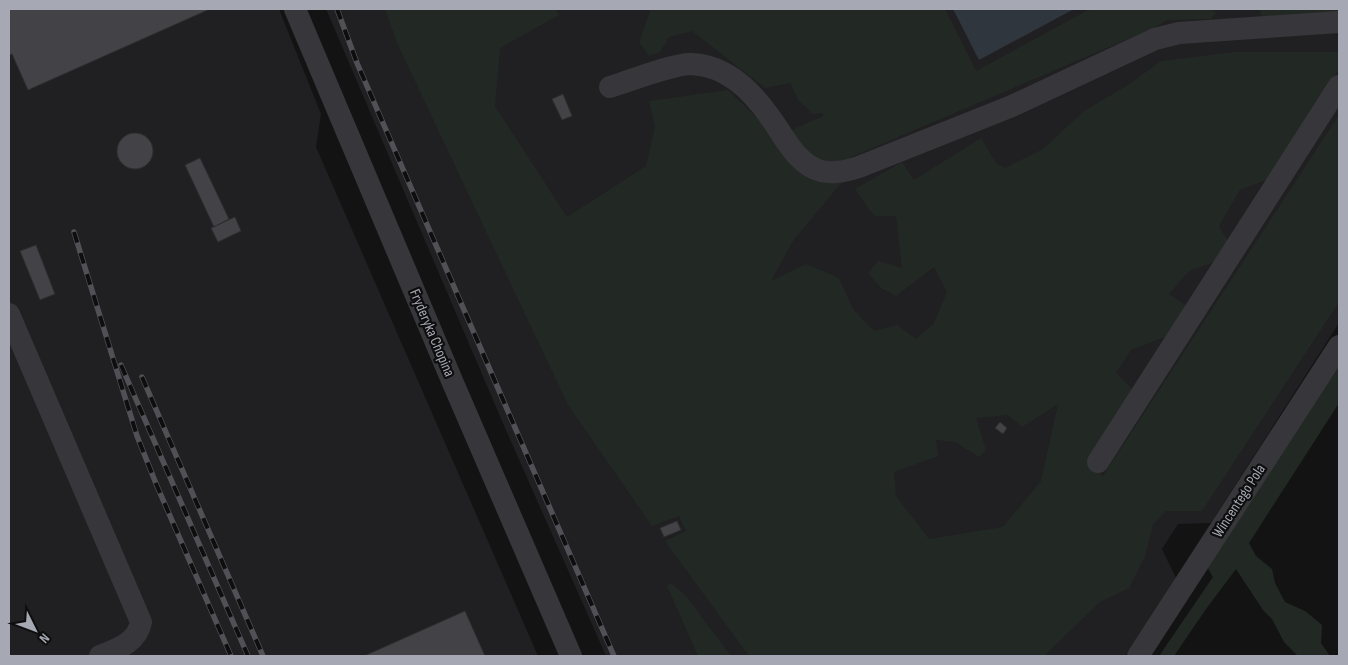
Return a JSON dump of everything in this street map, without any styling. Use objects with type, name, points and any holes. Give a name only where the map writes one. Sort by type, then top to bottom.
[{"type":"street","name":"Fryderyka Chopina","points":[[295,9],[571,656]]},
{"type":"street","points":[[610,87],[689,64],[711,66],[734,78],[754,96],[797,156],[819,170],[842,172],[990,115],[1155,39],[1179,33],[1339,22]]},
{"type":"street","points":[[1098,462],[1339,86]]},
{"type":"street","points":[[9,314],[141,622],[139,632],[132,640],[100,656]]},
{"type":"street","name":"Wincentego Pola","points":[[1138,656],[1339,346]]},
{"type":"shaded area","points":[[9,9],[279,9],[321,114],[316,147],[538,656],[9,656]]},
{"type":"shaded area","points":[[326,9],[1339,9],[1339,323],[1211,523],[1178,524],[1162,549],[1177,580],[1125,656],[606,656],[505,428]]},
{"type":"shaded area","points":[[385,9],[555,9],[559,15],[500,48],[495,106],[567,217],[646,166],[655,127],[649,101],[728,90],[757,118],[787,132],[823,116],[822,113],[813,114],[798,100],[790,83],[765,88],[692,31],[669,37],[660,52],[649,56],[639,42],[651,9],[945,9],[976,71],[1090,9],[1211,9],[1216,13],[1211,19],[1167,20],[1154,28],[849,158],[852,170],[793,241],[771,281],[806,264],[839,278],[853,309],[874,331],[897,325],[916,339],[934,323],[947,292],[934,267],[896,296],[881,288],[868,273],[878,261],[902,268],[896,216],[874,216],[855,189],[902,162],[914,180],[981,138],[996,163],[1005,168],[1043,149],[1084,111],[1128,85],[1161,61],[1235,52],[1339,52],[1339,69],[1271,178],[1240,190],[1219,226],[1229,243],[1214,262],[1189,271],[1169,294],[1187,306],[1165,337],[1131,350],[1116,373],[1133,390],[1086,463],[1103,476],[1339,115],[1339,302],[1202,511],[1166,511],[1153,524],[1145,556],[1129,588],[1100,602],[1044,656],[749,656],[665,541],[686,531],[679,516],[652,526],[568,405],[397,43]],"holes":[[[1058,404],[1041,481],[1003,527],[929,539],[896,496],[894,472],[938,456],[936,440],[955,442],[979,457],[986,450],[976,418],[1008,415],[1022,427]]]},
{"type":"shaded area","points":[[953,9],[1074,9],[979,60]]},
{"type":"shaded area","points":[[1261,9],[1339,9],[1339,15],[1263,16],[1260,14]]},
{"type":"shaded area","points":[[1339,362],[1339,403],[1249,543],[1256,556],[1272,569],[1275,583],[1285,602],[1305,611],[1322,625],[1321,643],[1330,656],[1298,656],[1284,642],[1272,619],[1263,610],[1236,569],[1174,656],[1159,656],[1213,577],[1207,567]]},
{"type":"shaded area","points":[[671,583],[686,596],[731,656],[698,656],[667,586]]},
{"type":"building","points":[[9,9],[210,9],[28,90],[12,54],[9,55]]},
{"type":"building","points":[[563,94],[572,116],[562,120],[552,99]]},
{"type":"building","points":[[135,133],[147,139],[153,151],[147,163],[135,169],[123,163],[117,151],[123,139]]},
{"type":"building","points":[[200,158],[229,219],[214,227],[185,165]]},
{"type":"building","points":[[235,217],[241,231],[218,242],[211,228]]},
{"type":"building","points":[[36,245],[55,294],[40,300],[20,251]]},
{"type":"building","points":[[1000,422],[1007,428],[1003,434],[995,428]]},
{"type":"building","points":[[677,521],[681,530],[664,537],[660,528]]},
{"type":"building","points":[[465,611],[485,656],[364,656]]},
{"type":"railway","points":[[337,9],[357,63],[614,656]]},
{"type":"railway","points":[[74,232],[137,436],[231,656]]},
{"type":"railway","points":[[121,365],[248,656]]},
{"type":"railway","points":[[142,377],[263,656]]}]
